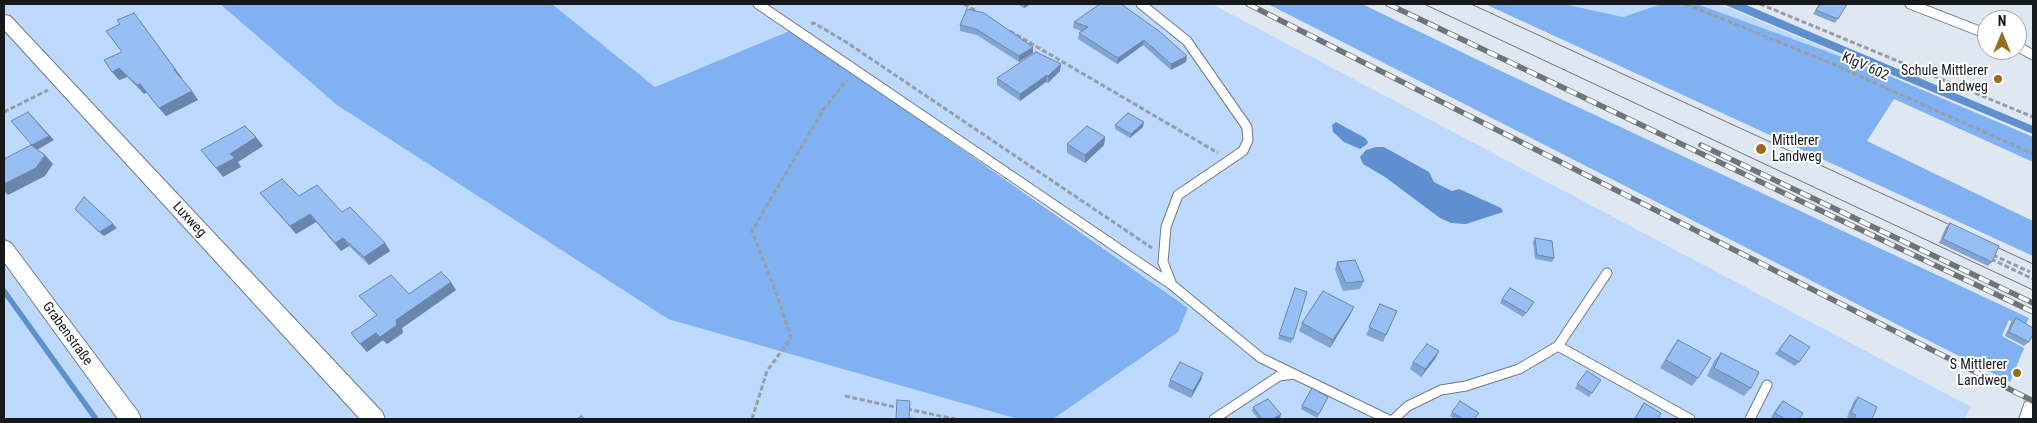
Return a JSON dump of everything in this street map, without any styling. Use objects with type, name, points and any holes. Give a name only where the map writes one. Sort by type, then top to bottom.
[{"type":"street","name":"Luxweg","points":[[4,20],[374,419]]},
{"type":"street","name":"Grabenstraße","points":[[4,248],[130,419]]},
{"type":"street","points":[[2030,419],[2033,409]]},
{"type":"lane","points":[[758,4],[1172,285],[1261,358],[1387,419]]},
{"type":"lane","points":[[1141,4],[1186,41],[1247,127],[1248,140],[1243,151],[1178,195],[1166,227],[1163,262],[1172,285]]},
{"type":"lane","points":[[1910,4],[1977,30]]},
{"type":"lane","points":[[1394,419],[1408,406],[1441,390],[1466,386],[1519,369],[1558,346],[1607,273]]},
{"type":"lane","points":[[1558,346],[1690,419]]},
{"type":"lane","points":[[1214,419],[1279,376],[1294,374]]},
{"type":"lane","points":[[1750,419],[1767,385]]},
{"type":"path","points":[[964,4],[981,14]]},
{"type":"path","name":"KlgV 602","points":[[1686,4],[1828,62],[2033,154]]},
{"type":"path","points":[[1760,4],[2033,117]]},
{"type":"path","points":[[796,30],[814,23],[846,42],[1164,256]]},
{"type":"path","points":[[1007,29],[1230,160]]},
{"type":"path","points":[[752,419],[767,371],[791,338],[777,294],[752,231],[823,110],[855,70]]},
{"type":"path","points":[[4,112],[62,83]]},
{"type":"path","points":[[1992,254],[2030,272]]},
{"type":"path","points":[[1991,259],[2033,279]]},
{"type":"path","points":[[845,396],[956,419]]},
{"type":"shaded area","points":[[4,4],[220,4],[337,105],[668,319],[1018,419],[4,419]]},
{"type":"shaded area","points":[[220,4],[552,4],[655,87],[792,30],[1188,308],[1178,332],[1053,419],[1018,419],[668,319],[337,105]]},
{"type":"shaded area","points":[[552,4],[1212,4],[1971,407],[1964,419],[1053,419],[1178,332],[1188,308],[855,70],[793,30],[655,87]]},
{"type":"shaded area","points":[[1268,4],[1362,4],[2029,318],[2024,328],[2009,320],[2002,336],[2024,348],[2010,382]]},
{"type":"shaded area","points":[[1485,4],[1564,4],[1623,17],[1661,4],[1697,4],[1864,65],[2033,137],[2033,162],[1894,99],[1867,141],[2033,221],[2033,256]]},
{"type":"shaded area","points":[[1564,4],[1661,4],[1623,17]]},
{"type":"shaded area","points":[[1697,4],[1719,4],[1864,65]]},
{"type":"shaded area","points":[[1723,4],[1744,4],[2033,126],[2033,134]]},
{"type":"shaded area","points":[[1336,122],[1365,138],[1368,142],[1367,144],[1360,149],[1344,142],[1333,132],[1332,125]]},
{"type":"shaded area","points":[[1384,147],[1429,172],[1434,182],[1452,191],[1459,189],[1501,208],[1503,212],[1466,224],[1451,223],[1440,218],[1385,177],[1363,164],[1360,157],[1366,150]]},
{"type":"building","points":[[1100,4],[1121,4],[1159,31],[1187,56],[1171,64],[1144,40],[1118,58],[1079,33],[1088,27],[1074,22]]},
{"type":"building","points":[[1820,4],[1847,4],[1838,19],[1816,10]]},
{"type":"building","points":[[967,9],[984,13],[1033,47],[1019,56],[976,29],[960,25]]},
{"type":"building","points":[[134,13],[174,70],[192,91],[159,108],[140,84],[137,85],[119,68],[112,72],[104,60],[122,52],[106,31],[120,24],[117,20]]},
{"type":"building","points":[[1036,52],[1061,64],[1048,76],[1020,94],[997,78]]},
{"type":"building","points":[[28,112],[49,136],[32,145],[11,121]]},
{"type":"building","points":[[1128,113],[1144,122],[1131,134],[1115,125]]},
{"type":"building","points":[[245,126],[256,137],[230,154],[235,158],[216,168],[201,150]]},
{"type":"building","points":[[1087,126],[1105,137],[1085,155],[1067,144]]},
{"type":"building","points":[[31,145],[45,155],[36,168],[4,184],[4,159]]},
{"type":"building","points":[[282,179],[299,196],[317,185],[342,212],[350,207],[385,243],[364,257],[343,238],[335,243],[310,214],[290,226],[260,193]]},
{"type":"building","points":[[84,197],[113,224],[99,232],[75,209]]},
{"type":"building","points":[[1950,223],[1999,246],[1992,262],[1943,239]]},
{"type":"building","points":[[1535,238],[1552,241],[1554,258],[1537,255]]},
{"type":"building","points":[[1355,260],[1364,281],[1346,283],[1337,262]]},
{"type":"building","points":[[441,272],[451,282],[396,320],[397,325],[380,337],[376,333],[360,344],[351,333],[377,315],[359,296],[391,275],[409,294]]},
{"type":"building","points":[[1295,288],[1307,292],[1293,339],[1279,335]]},
{"type":"building","points":[[1510,288],[1534,302],[1526,313],[1502,299]]},
{"type":"building","points":[[1323,291],[1354,307],[1333,340],[1302,323]]},
{"type":"building","points":[[1380,304],[1397,311],[1386,335],[1369,327]]},
{"type":"building","points":[[2016,318],[2033,328],[2033,334],[2029,342],[2009,332]]},
{"type":"building","points":[[1790,335],[1810,347],[1799,362],[1779,350]]},
{"type":"building","points":[[1678,340],[1711,358],[1698,378],[1666,360]]},
{"type":"building","points":[[1427,344],[1439,351],[1425,369],[1413,362]]},
{"type":"building","points":[[1721,353],[1759,372],[1751,388],[1714,368]]},
{"type":"building","points":[[1180,362],[1203,373],[1193,391],[1170,380]]},
{"type":"building","points":[[1587,371],[1601,380],[1592,393],[1577,384]]},
{"type":"building","points":[[1312,388],[1328,397],[1319,414],[1302,406]]},
{"type":"building","points":[[1858,397],[1877,407],[1872,419],[1854,419],[1856,415],[1851,413]]},
{"type":"building","points":[[1268,399],[1281,414],[1273,419],[1262,419],[1253,407]]},
{"type":"building","points":[[897,400],[910,401],[909,418],[925,419],[896,419]]},
{"type":"building","points":[[1460,401],[1479,413],[1474,419],[1463,419],[1452,412]]},
{"type":"building","points":[[1783,401],[1803,413],[1799,419],[1785,419],[1775,413]]},
{"type":"building","points":[[1644,403],[1661,413],[1658,419],[1635,419]]},
{"type":"waterway","points":[[4,291],[96,419]]},
{"type":"tram line","points":[[1424,4],[2033,290]]},
{"type":"tram line","points":[[1471,4],[1961,230]]},
{"type":"tram line","points":[[1986,242],[2033,264]]},
{"type":"railway","points":[[1248,4],[2033,401]]},
{"type":"railway","points":[[1388,4],[2033,312]]},
{"type":"railway","points":[[1701,145],[2033,303]]},
{"type":"place","name":"Schule Mittlerer Landweg","points":[[1998,79]]},
{"type":"place","name":"Mittlerer Landweg","points":[[1761,149]]},
{"type":"place","name":"S Mittlerer Landweg","points":[[2017,373]]}]
